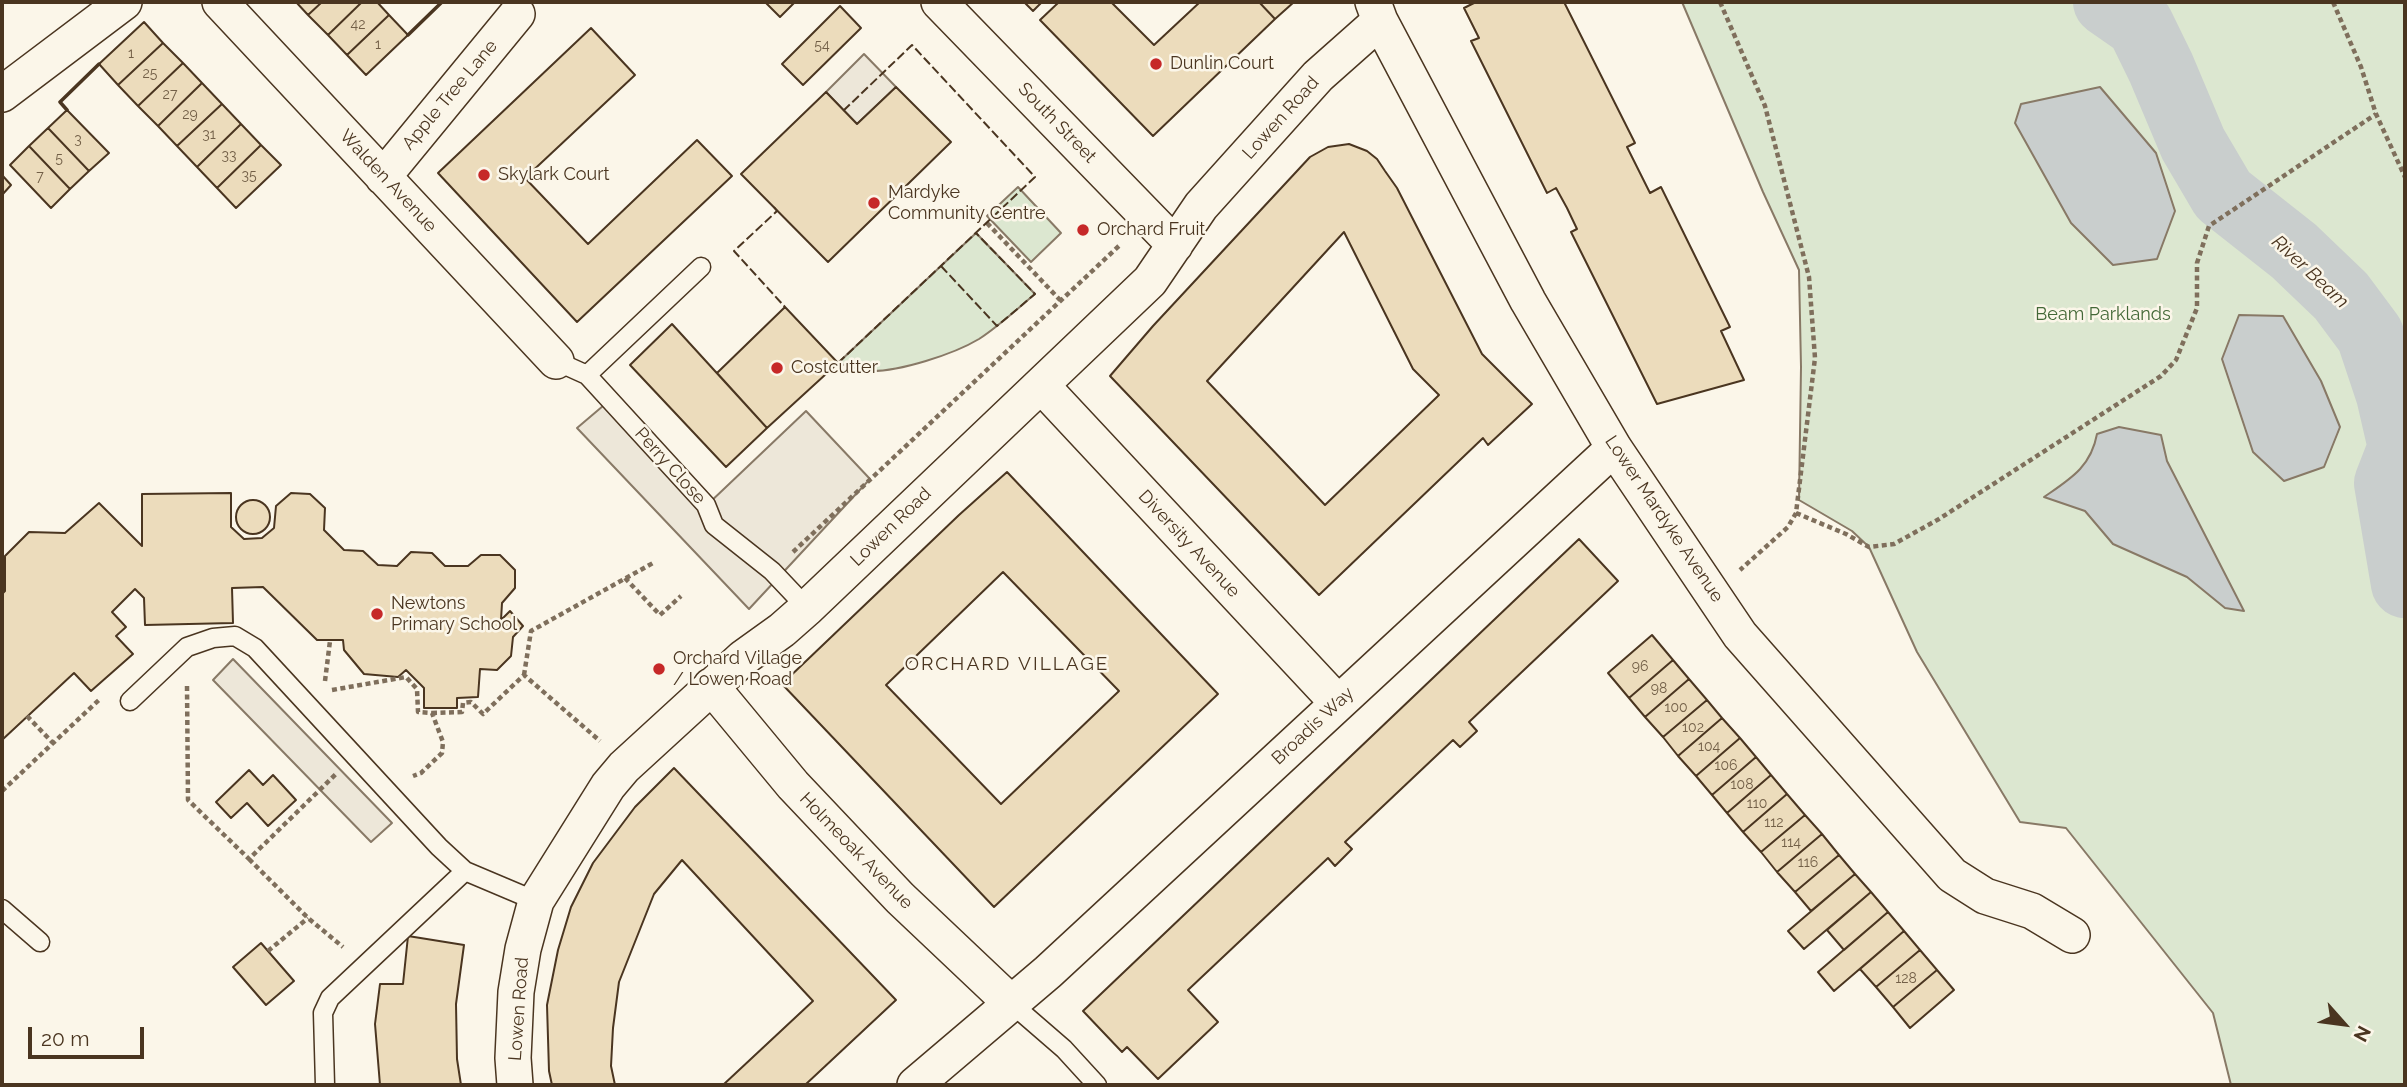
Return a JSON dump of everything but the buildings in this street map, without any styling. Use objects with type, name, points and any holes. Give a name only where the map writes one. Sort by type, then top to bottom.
[{"type":"street","points":[[2,94],[124,2]]},
{"type":"street","name":"Walden Avenue","points":[[220,2],[556,361]]},
{"type":"street","name":"South Street","points":[[939,2],[1175,245]]},
{"type":"street","name":"Lowen Road","points":[[515,1085],[513,1058],[516,992],[523,948],[536,901],[608,786],[624,767],[711,686],[807,608],[1150,281],[1201,206],[1376,11]]},
{"type":"street","name":"Lower Mardyke Avenue","points":[[1376,11],[1528,301],[1614,448],[1740,635],[1952,874],[1985,896],[2032,911],[2072,935]]},
{"type":"street","name":"Apple Tree Lane","points":[[383,177],[517,13]]},
{"type":"street","name":"Diversity Avenue","points":[[1041,385],[1338,703]]},
{"type":"street","name":"Broadis Way","points":[[915,1085],[1012,1004],[1614,448]]},
{"type":"street","name":"Holmeoak Avenue","points":[[711,686],[802,795],[900,898],[1012,1004]]},
{"type":"lane","points":[[587,375],[701,267]]},
{"type":"lane","name":"Perry Close","points":[[556,361],[587,375],[706,505],[714,525],[772,571],[807,608]]},
{"type":"lane","points":[[130,701],[187,647],[213,638],[236,636],[255,648],[354,757],[465,871],[536,901]]},
{"type":"lane","points":[[325,1085],[323,1013],[330,999],[465,871]]},
{"type":"lane","points":[[2,909],[40,942]]},
{"type":"lane","points":[[1012,1004],[1064,1049],[1097,1085]]},
{"type":"path","points":[[1714,594],[1788,527],[1796,513],[1815,358],[1809,277],[1766,106],[1720,2]]},
{"type":"path","points":[[2333,2],[2361,67],[2376,114],[2405,177]]},
{"type":"path","points":[[1796,513],[1869,547],[1894,544],[1950,512],[2161,376],[2176,360],[2197,308],[2197,263],[2209,226],[2376,114]]},
{"type":"path","points":[[772,571],[1149,218]]},
{"type":"path","points":[[987,223],[1060,300]]},
{"type":"path","points":[[330,641],[323,691],[406,677],[417,689],[418,712],[463,712],[463,703],[471,702],[483,714],[524,675],[531,631],[653,563]]},
{"type":"path","points":[[625,578],[660,615],[681,596]]},
{"type":"path","points":[[187,647],[188,800],[308,918],[375,974],[360,970]]},
{"type":"path","points":[[524,675],[615,754],[624,767]]},
{"type":"path","points":[[2,791],[102,697]]},
{"type":"path","points":[[409,777],[421,773],[442,753],[443,742],[432,713]]},
{"type":"path","points":[[27,716],[53,743]]},
{"type":"path","points":[[249,859],[354,757]]},
{"type":"path","points":[[268,951],[308,918]]},
{"type":"green space","name":"Beam Parklands","points":[[1682,2],[2405,2],[2405,1085],[2231,1085],[2213,1013],[2066,828],[2020,822],[1917,652],[1869,547],[1852,531],[1799,500],[1799,270]]},
{"type":"green space","points":[[1018,187],[1061,233],[1031,262],[987,216]]},
{"type":"green space","points":[[976,233],[1035,294],[979,339],[941,356],[881,371],[861,370],[838,363]]},
{"type":"shaded area","points":[[864,54],[896,87],[857,124],[826,92]]},
{"type":"shaded area","points":[[2100,87],[2156,153],[2175,211],[2157,259],[2113,265],[2071,223],[2015,123],[2021,104]]},
{"type":"shaded area","points":[[2239,315],[2283,316],[2321,381],[2340,427],[2324,467],[2284,481],[2253,452],[2222,359]]},
{"type":"shaded area","points":[[610,400],[707,505],[806,411],[870,479],[749,609],[577,428]]},
{"type":"shaded area","points":[[2119,427],[2161,435],[2167,461],[2244,611],[2225,608],[2187,577],[2113,544],[2085,511],[2044,497],[2071,478],[2084,464],[2097,434]]},
{"type":"shaded area","points":[[233,659],[392,823],[371,842],[213,680]]},
{"type":"waterway","name":"River Beam","points":[[2107,2],[2140,25],[2193,144],[2223,195],[2294,251],[2341,296],[2370,335],[2390,395],[2402,447],[2388,483],[2405,584]]},
{"type":"fence","points":[[838,363],[1035,177],[912,45],[841,113]]},
{"type":"fence","points":[[774,207],[777,211],[734,251],[785,307]]},
{"type":"fence","points":[[941,266],[997,326],[1035,294],[976,233]]},
{"type":"wall","points":[[408,35],[442,2]]},
{"type":"wall","points":[[67,110],[60,102],[99,64]]},
{"type":"place","name":"Dunlin Court","points":[[1156,64]]},
{"type":"place","name":"Skylark Court","points":[[484,175]]},
{"type":"place","name":"Mardyke Community Centre","points":[[874,203]]},
{"type":"place","name":"Orchard Fruit","points":[[1083,230]]},
{"type":"place","name":"Costcutter","points":[[777,368]]},
{"type":"place","name":"Newtons Primary School","points":[[377,614]]},
{"type":"place","name":"Orchard Village / Lowen Road","points":[[659,669]]},
{"type":"district","name":"ORCHARD VILLAGE","points":[[1007,664]]}]
